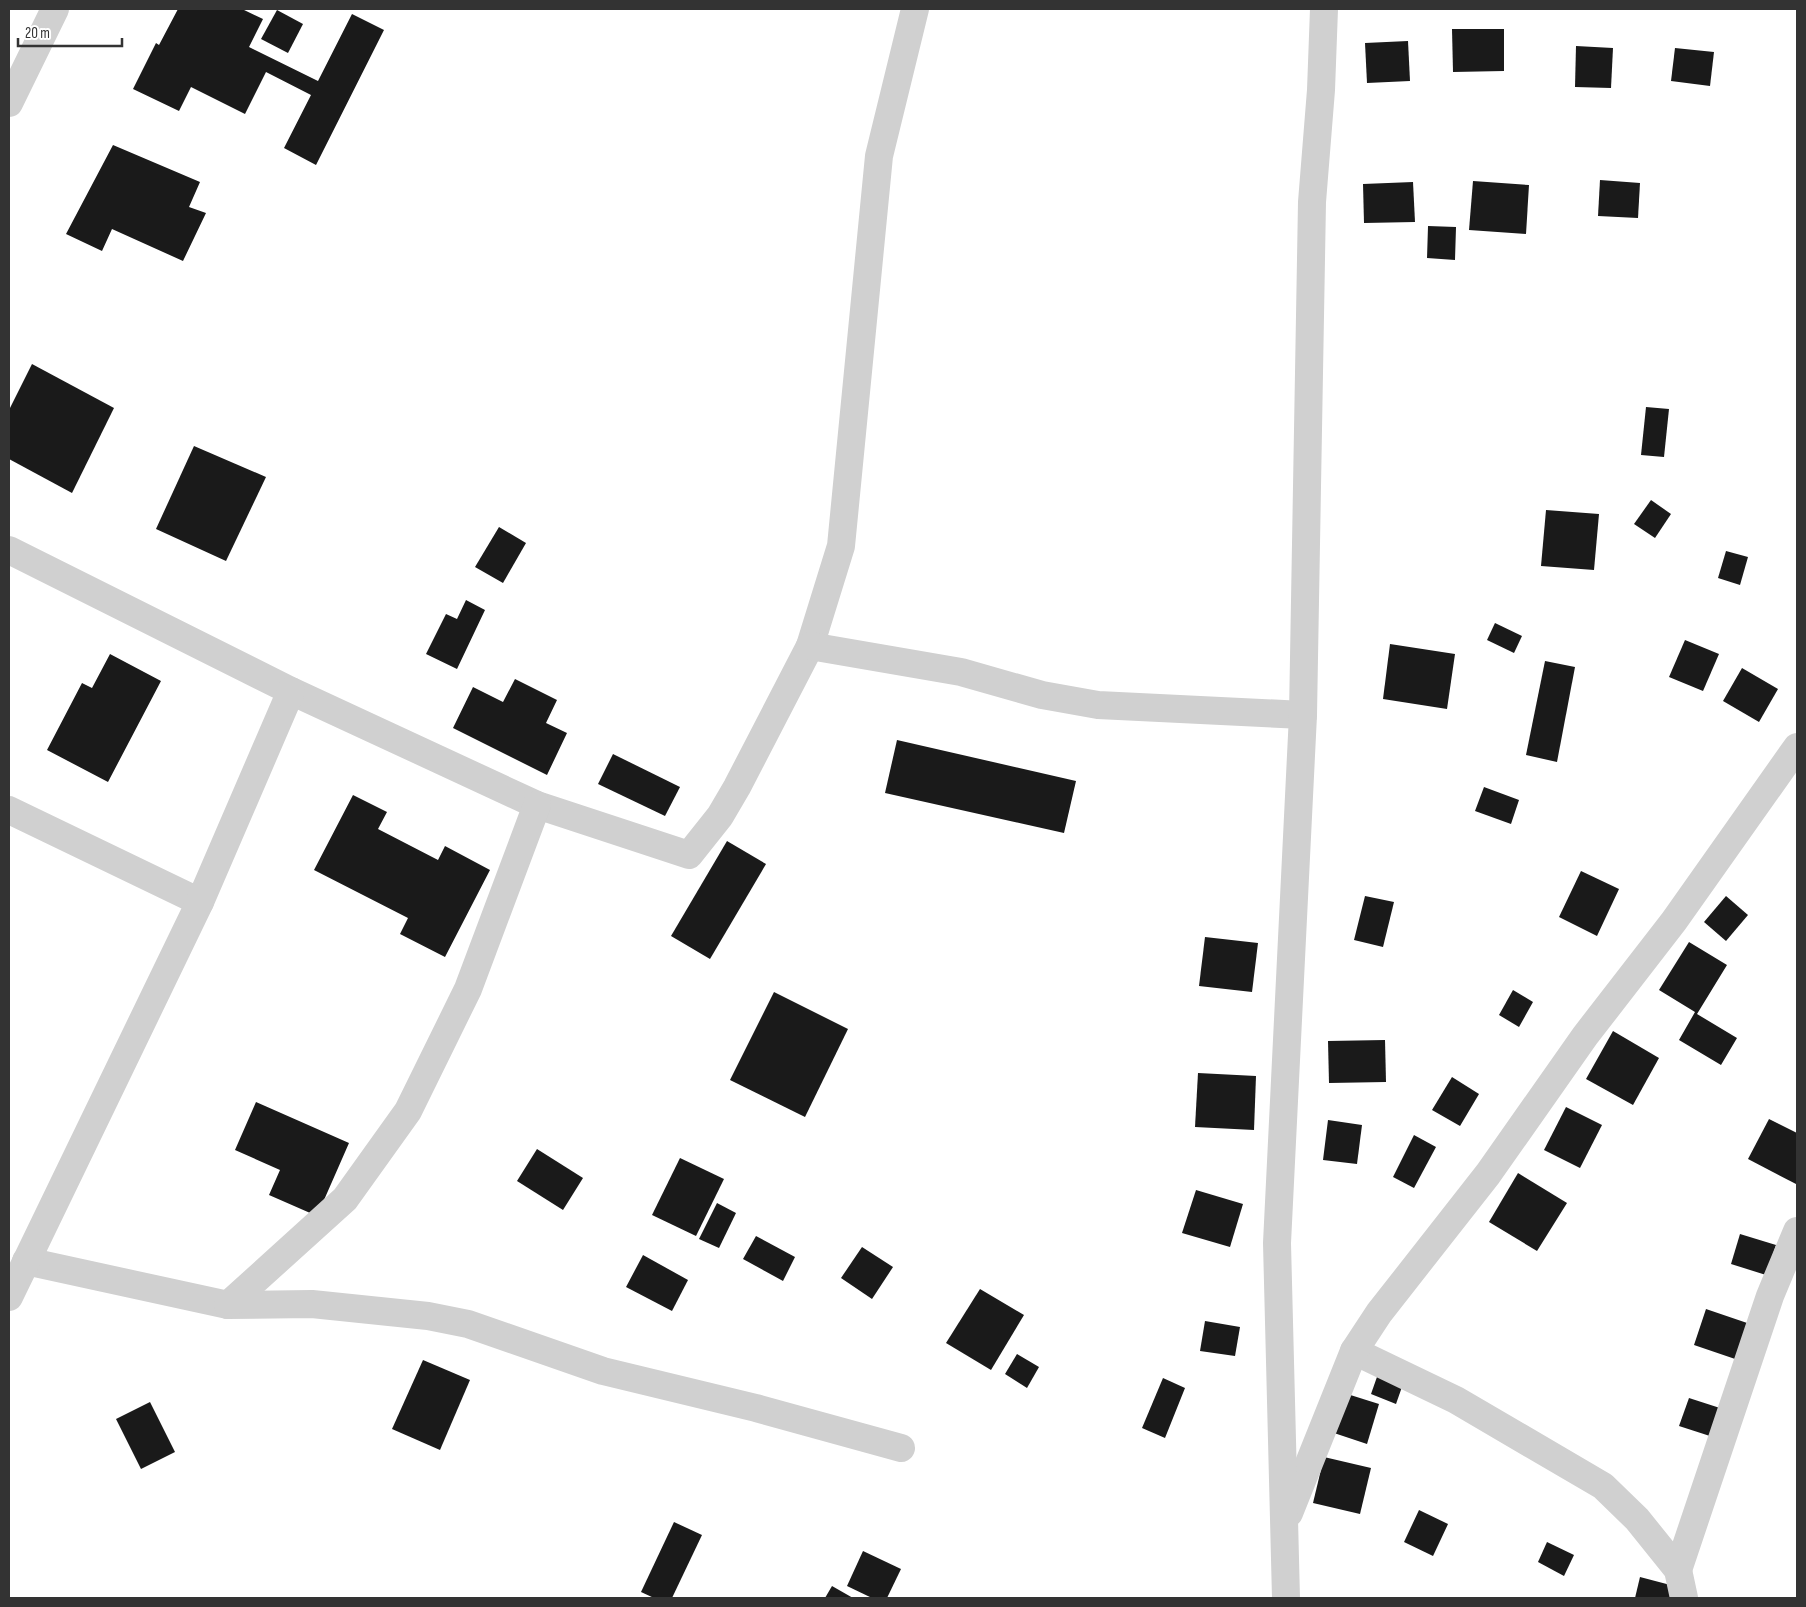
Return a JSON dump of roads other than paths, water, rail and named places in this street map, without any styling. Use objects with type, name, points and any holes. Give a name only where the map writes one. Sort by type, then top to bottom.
[{"type":"street","points":[[9,103],[56,9]]},
{"type":"street","points":[[9,550],[291,691],[537,805],[689,856],[720,816],[733,795],[810,646],[842,546],[879,156],[915,9]]},
{"type":"street","points":[[1286,1598],[1277,1243],[1303,716],[1312,202],[1324,9]]},
{"type":"street","points":[[810,646],[962,672],[1042,696],[1098,704],[1303,716]]},
{"type":"street","points":[[9,1297],[200,902],[291,691]]},
{"type":"street","points":[[1285,1523],[1354,1351],[1379,1313],[1488,1174],[1585,1036],[1674,921],[1797,747]]},
{"type":"street","points":[[228,1305],[345,1199],[408,1111],[468,989],[537,805]]},
{"type":"street","points":[[9,810],[200,902]]},
{"type":"street","points":[[1678,1570],[1770,1296],[1797,1231]]},
{"type":"street","points":[[26,1261],[228,1305],[312,1304],[428,1316],[468,1324],[603,1371],[756,1408],[901,1448]]},
{"type":"street","points":[[1354,1351],[1456,1400],[1603,1486],[1637,1519],[1678,1570],[1684,1598]]}]
